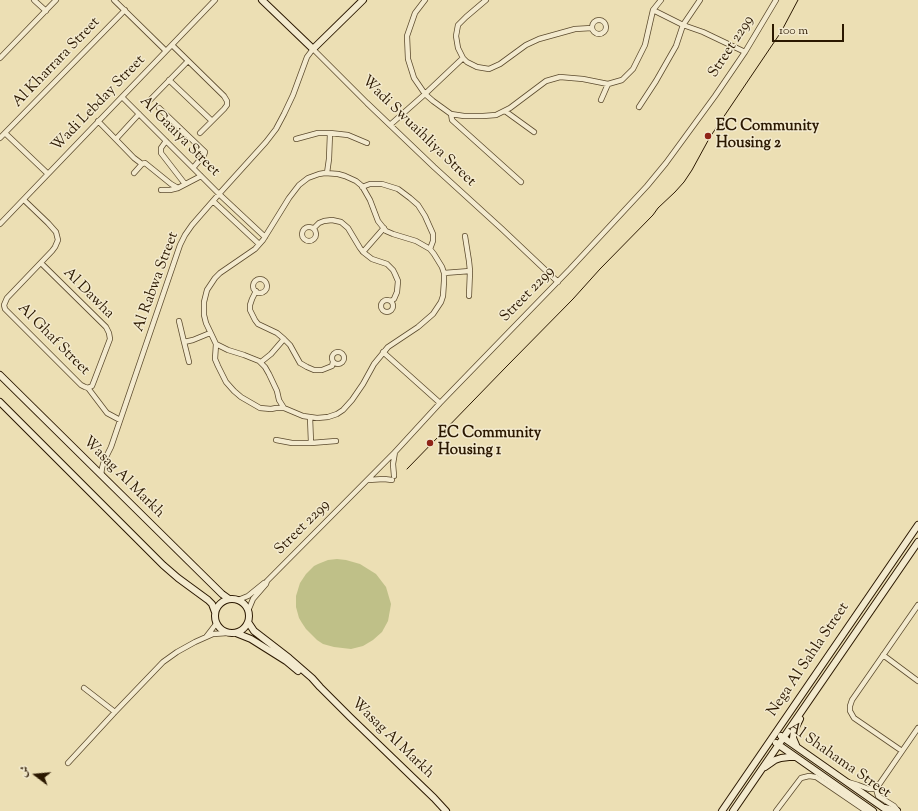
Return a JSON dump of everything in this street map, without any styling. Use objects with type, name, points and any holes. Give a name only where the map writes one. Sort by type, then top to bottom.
[{"type":"street","points":[[34,0],[46,11]]},
{"type":"street","points":[[0,58],[56,0]]},
{"type":"street","points":[[114,0],[166,51]]},
{"type":"street","name":"Wadi Lebday Street","points":[[0,224],[215,0]]},
{"type":"street","name":"Wadi Swuaihliya Street","points":[[262,0],[437,170],[558,282]]},
{"type":"street","points":[[313,49],[363,0]]},
{"type":"street","points":[[425,0],[415,13],[407,36],[408,59],[414,78],[425,94],[433,101],[451,114],[464,116],[496,115],[515,105],[546,81],[560,77],[583,79],[608,84],[622,80],[633,69],[645,45],[653,10],[661,0]]},
{"type":"street","points":[[486,0],[458,25],[456,36],[458,48],[463,58],[477,68],[489,69],[500,64],[526,45],[539,39],[575,29],[592,28]]},
{"type":"street","points":[[639,107],[676,46],[683,25],[700,0]]},
{"type":"street","name":"Street 2299","points":[[238,600],[248,596],[267,581],[368,480],[606,231],[656,175],[715,96],[745,52],[776,0]]},
{"type":"street","name":"Al Kharrara Street","points":[[0,138],[125,10]]},
{"type":"street","points":[[653,10],[745,52]]},
{"type":"street","points":[[172,45],[228,101],[224,110],[200,133]]},
{"type":"street","name":"Al Rabwa Street","points":[[102,475],[104,461],[111,447],[180,245],[192,225],[276,129],[293,95],[307,57],[313,49]]},
{"type":"street","points":[[390,125],[463,58]]},
{"type":"street","points":[[150,100],[188,61]]},
{"type":"street","points":[[169,80],[212,121]]},
{"type":"street","points":[[601,100],[608,84]]},
{"type":"street","name":"Al Gaaiya Street","points":[[122,97],[219,194],[265,237]]},
{"type":"street","points":[[159,108],[204,151],[205,154],[193,168]]},
{"type":"street","points":[[505,111],[534,132]]},
{"type":"street","points":[[116,139],[139,114]]},
{"type":"street","points":[[451,114],[452,120],[521,182]]},
{"type":"street","points":[[98,121],[134,158],[142,164],[145,163],[178,188]]},
{"type":"street","points":[[5,133],[48,174]]},
{"type":"street","points":[[296,139],[318,133],[330,133],[348,136],[367,143]]},
{"type":"street","points":[[327,174],[330,159],[330,133]]},
{"type":"street","points":[[166,141],[161,148],[161,153],[185,184]]},
{"type":"street","points":[[134,173],[142,164]]},
{"type":"street","points":[[319,174],[345,176],[356,181],[362,187],[370,200],[378,221],[386,231],[416,241],[430,249],[434,254],[444,273],[441,302],[433,314],[418,327],[383,352],[374,364],[358,392],[343,410],[337,414],[328,417],[310,417],[284,408],[260,408],[241,397],[226,382],[220,371],[216,359],[216,344],[210,333],[204,315],[204,302],[207,290],[220,272],[259,244],[298,185],[308,178],[319,174]]},
{"type":"street","points":[[161,190],[178,188],[201,176]]},
{"type":"street","points":[[362,187],[370,184],[382,184],[398,189],[418,205],[433,234],[433,241],[430,249]]},
{"type":"street","name":"Al Ghaf Street","points":[[24,200],[56,232],[58,235],[58,240],[56,247],[7,298],[4,305],[5,309],[75,379],[86,388]]},
{"type":"street","points":[[213,201],[259,244]]},
{"type":"street","points":[[228,215],[234,213],[235,208]]},
{"type":"street","points":[[314,228],[319,223],[324,221],[332,220],[341,222],[348,228],[363,252],[372,259],[387,264],[393,270],[398,281],[397,292],[394,299],[391,301]]},
{"type":"street","points":[[363,252],[384,228]]},
{"type":"street","points":[[465,236],[470,271],[469,296]]},
{"type":"street","name":"Al Dawha","points":[[40,263],[106,327],[109,333],[110,339],[92,386],[86,388]]},
{"type":"street","points":[[444,273],[470,271]]},
{"type":"street","points":[[256,291],[250,305],[250,310],[254,320],[258,324],[277,333],[290,344],[300,362],[307,367],[314,370],[322,370],[332,366],[333,362]]},
{"type":"street","points":[[179,320],[189,362]]},
{"type":"street","points":[[184,342],[210,333]]},
{"type":"street","points":[[261,362],[271,354],[284,339]]},
{"type":"street","points":[[216,344],[261,362],[269,374],[279,400],[284,408]]},
{"type":"street","points":[[383,352],[440,403]]},
{"type":"street","name":"Wasag Al Markh","points":[[0,376],[222,594],[229,599]]},
{"type":"street","points":[[86,388],[108,412],[120,420]]},
{"type":"street","points":[[0,402],[163,565],[208,600],[212,604],[215,612]]},
{"type":"street","points":[[310,417],[311,443]]},
{"type":"street","points":[[276,440],[292,443],[336,441]]},
{"type":"street","points":[[368,480],[393,478],[395,452]]},
{"type":"street","points":[[92,466],[104,461]]},
{"type":"street","name":"Nega Al Sahla Street","points":[[722,811],[918,525]]},
{"type":"street","name":"Nega Al Sahla Street","points":[[733,811],[918,542]]},
{"type":"street","name":"Street 2299","points":[[248,611],[253,599],[267,581]]},
{"type":"street","points":[[68,764],[163,662],[184,647],[213,634],[236,633],[245,627],[248,622],[248,611],[246,606],[238,600],[224,600],[217,607],[215,612],[214,616],[216,624],[221,630],[228,633]]},
{"type":"street","points":[[902,751],[854,718],[850,711],[850,706],[852,700],[883,655],[916,611],[918,605]]},
{"type":"street","name":"Wasag Al Markh","points":[[248,622],[254,631],[312,678],[446,811]]},
{"type":"street","points":[[206,637],[216,624]]},
{"type":"street","name":"Wasag Al Markh","points":[[236,633],[251,639],[286,661],[320,687]]},
{"type":"street","points":[[883,655],[918,681]]},
{"type":"street","points":[[84,688],[115,712]]},
{"type":"street","points":[[797,747],[793,738],[794,731],[796,725],[807,710],[807,703]]},
{"type":"street","points":[[844,781],[869,789],[876,788],[918,728]]},
{"type":"street","name":"Al Shahama Street","points":[[776,732],[888,811]]},
{"type":"street","name":"Al Shahama Street","points":[[771,740],[873,811]]},
{"type":"street","points":[[760,772],[769,763],[775,760],[796,757]]},
{"type":"street","name":"Al Shahama Street","points":[[776,811],[797,782],[802,778],[809,776],[816,777],[866,811]]},
{"type":"street","points":[[876,788],[878,796],[894,806],[898,811]]},
{"type":"street","points":[[882,807],[898,811]]},
{"type":"green space","points":[[337,559],[360,564],[376,574],[386,587],[391,604],[388,621],[382,632],[363,646],[351,649],[334,647],[323,644],[317,640],[302,623],[296,607],[296,596],[300,583],[306,574],[318,564],[328,560]]},
{"type":"tram line","points":[[407,469],[573,299],[684,182],[710,137],[781,32],[798,0]]},
{"type":"place","name":"EC Community Housing 2","points":[[708,136]]},
{"type":"place","name":"EC Community Housing 1","points":[[430,443]]}]
